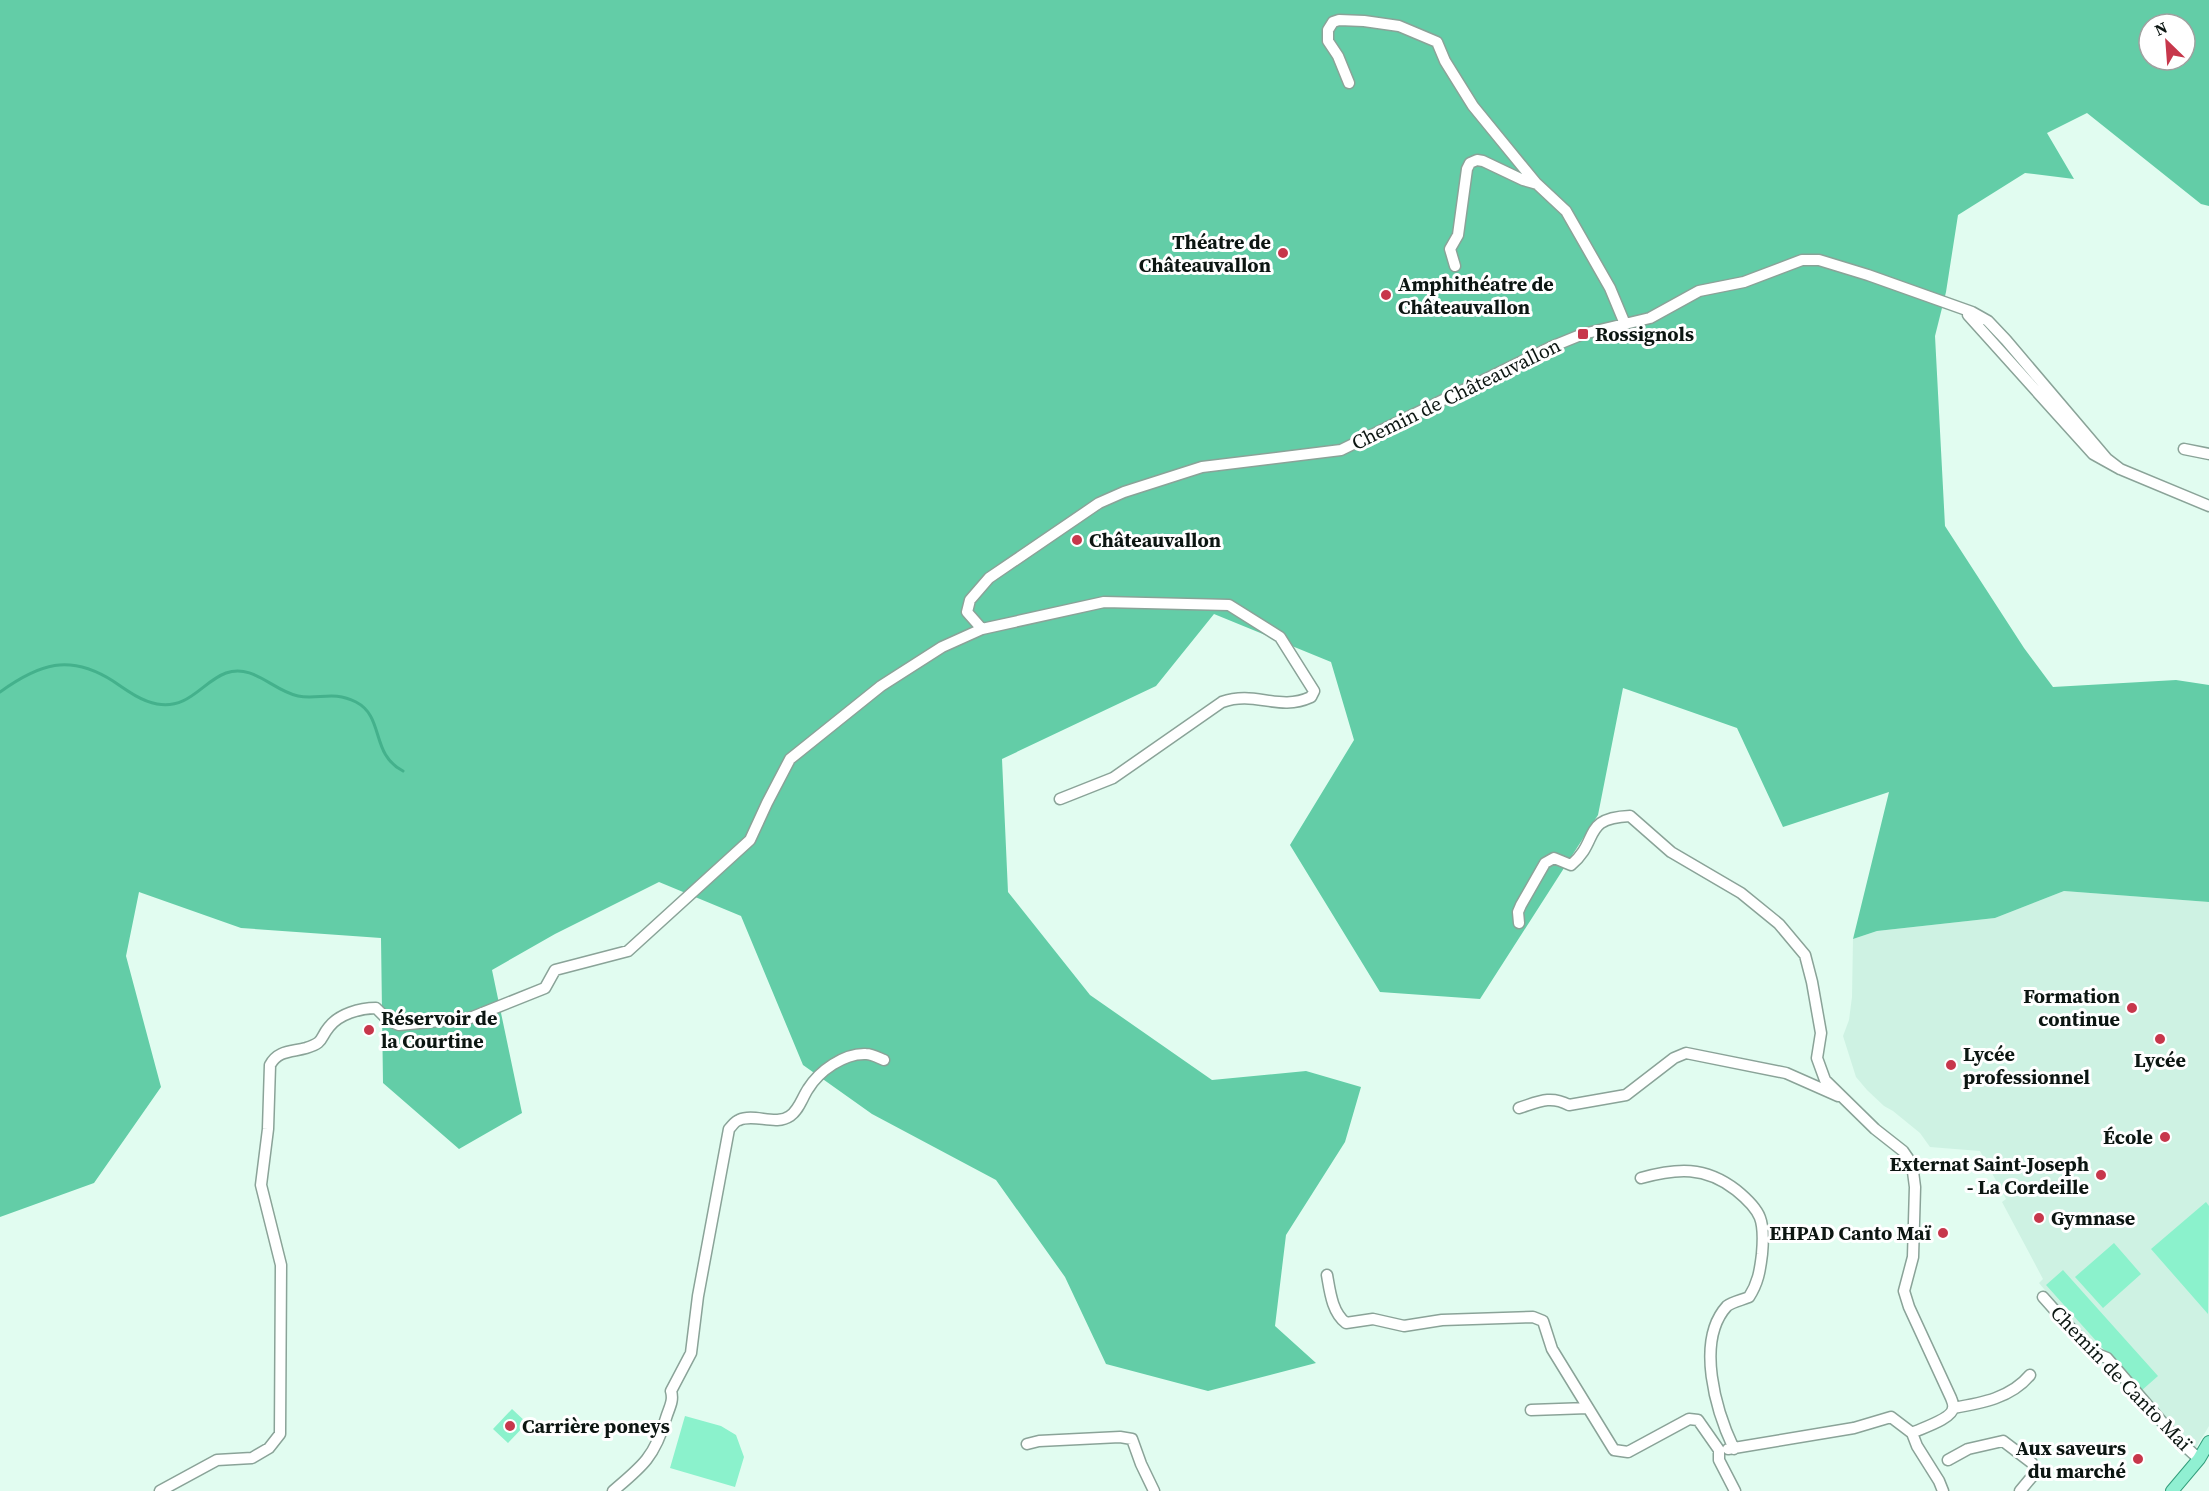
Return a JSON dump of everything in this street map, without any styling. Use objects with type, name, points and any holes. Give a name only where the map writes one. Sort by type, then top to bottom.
[{"type":"main road","points":[[2172,1491],[2199,1459],[2209,1442]]},
{"type":"street","points":[[1350,82],[1328,41],[1328,30],[1333,22],[1339,20],[1364,21],[1399,26],[1437,42],[1445,61],[1473,106],[1537,184],[1566,210],[1610,288],[1625,324]]},
{"type":"street","points":[[1455,266],[1450,249],[1458,235],[1467,169],[1470,163],[1477,160],[1484,161],[1523,180],[1537,184]]},
{"type":"street","name":"Chemin de Châteauvallon","points":[[982,629],[967,612],[970,600],[988,578],[1099,503],[1124,492],[1202,467],[1341,450],[1551,347],[1583,334],[1650,318],[1699,291],[1744,282],[1802,260],[1819,260],[1959,307],[1977,324],[2093,454],[2120,470],[2209,506]]},
{"type":"street","points":[[2184,449],[2209,454]]},
{"type":"street","points":[[160,1491],[217,1460],[252,1458],[269,1448],[280,1434],[281,1265],[261,1185],[268,1129],[270,1065],[274,1057],[322,1040],[330,1026],[362,1008],[376,1008],[389,1021],[399,1025],[470,1017],[545,988],[555,970],[567,965],[599,960],[628,951],[750,840],[790,759],[880,686],[942,647],[982,629],[1104,602],[1229,605],[1280,637],[1314,692],[1311,697],[1288,704],[1246,697],[1235,697],[1222,702],[1113,778],[1060,799]]},
{"type":"street","points":[[1519,922],[1518,912],[1545,863],[1554,858],[1571,865],[1578,859],[1598,824],[1611,817],[1630,816],[1671,852],[1741,893],[1779,924],[1794,940],[1805,955],[1812,982],[1821,1033],[1818,1058],[1826,1080],[1875,1129],[1903,1151],[1912,1164],[1915,1186],[1913,1257],[1904,1292],[1951,1398],[1953,1408],[1950,1415],[1912,1433]]},
{"type":"street","points":[[1519,1108],[1549,1099],[1569,1105],[1626,1095],[1674,1058],[1686,1053],[1786,1073],[1846,1100]]},
{"type":"street","points":[[613,1491],[649,1458],[658,1444],[673,1399],[671,1391],[691,1353],[698,1296],[729,1129],[738,1120],[746,1118],[784,1119],[791,1116],[815,1078],[830,1066],[848,1057],[867,1054],[884,1060]]},
{"type":"street","points":[[1641,1178],[1661,1172],[1680,1170],[1717,1177],[1756,1208],[1762,1223],[1763,1242],[1759,1278],[1749,1297],[1728,1305],[1717,1322],[1710,1355],[1711,1375],[1720,1414],[1734,1449]]},
{"type":"street","points":[[1327,1275],[1332,1302],[1340,1318],[1346,1323],[1373,1319],[1404,1326],[1442,1320],[1533,1317],[1543,1321],[1552,1349],[1614,1450],[1628,1452],[1689,1419],[1698,1420],[1719,1450],[1719,1460],[1735,1491]]},
{"type":"street","name":"Chemin de Canto Maï","points":[[2043,1297],[2092,1352],[2107,1358],[2175,1437],[2199,1459]]},
{"type":"street","points":[[1953,1408],[1979,1404],[2001,1396],[2021,1386],[2030,1375]]},
{"type":"street","points":[[1531,1410],[1588,1408]]},
{"type":"street","points":[[1719,1450],[1854,1428],[1891,1417],[1912,1433],[1943,1491]]},
{"type":"street","points":[[1027,1444],[1039,1441],[1120,1437],[1132,1439],[1140,1464],[1154,1491]]},
{"type":"street","points":[[1948,1460],[1968,1449],[2003,1441],[2032,1463],[2034,1468],[2035,1473],[2020,1491]]},
{"type":"shaded area","name":"Externat Saint-Joseph - La Cordeille","points":[[2064,891],[2209,902],[2209,1426],[2194,1451],[2094,1349],[2039,1283],[2043,1279],[2002,1202],[2006,1199],[1980,1151],[1930,1147],[1920,1133],[1884,1106],[1856,1077],[1843,1036],[1849,1020],[1852,997],[1853,939],[1877,931],[1995,918]]},
{"type":"green space","points":[[0,0],[2209,0],[2209,206],[2201,204],[2087,113],[2047,133],[2074,179],[2025,173],[1958,215],[1946,292],[1935,336],[1945,526],[2024,648],[2053,687],[2176,680],[2209,685],[2209,902],[2064,891],[1995,918],[1877,931],[1853,939],[1889,792],[1783,827],[1737,728],[1623,688],[1598,815],[1480,999],[1380,992],[1290,845],[1354,740],[1331,662],[1214,614],[1156,686],[1002,759],[1008,892],[1090,995],[1212,1080],[1306,1071],[1361,1087],[1345,1142],[1286,1235],[1275,1326],[1316,1363],[1208,1391],[1106,1364],[1065,1277],[996,1180],[872,1114],[803,1065],[741,916],[659,882],[555,934],[492,970],[522,1113],[459,1149],[383,1083],[381,938],[241,928],[139,892],[126,956],[161,1087],[94,1183],[0,1217]]},
{"type":"green space","points":[[2206,1202],[2209,1206],[2208,1314],[2151,1249]]},
{"type":"green space","points":[[2114,1243],[2141,1274],[2103,1308],[2075,1277]]},
{"type":"green space","points":[[2063,1270],[2158,1376],[2141,1391],[2046,1285]]},
{"type":"green space","name":"Carrière poneys","points":[[512,1409],[527,1423],[508,1443],[493,1429]]},
{"type":"green space","points":[[685,1416],[721,1426],[736,1435],[744,1457],[735,1487],[670,1468]]},
{"type":"waterway","points":[[0,692],[14,682],[41,669],[68,665],[97,672],[134,695],[157,704],[168,705],[187,699],[226,673],[245,672],[298,696],[333,696],[348,698],[356,702],[371,717],[386,755],[403,771]]},
{"type":"place","name":"Théatre de Châteauvallon","points":[[1283,253]]},
{"type":"place","name":"Amphithéatre de Châteauvallon","points":[[1386,295]]},
{"type":"place","name":"Rossignols","points":[[1583,334]]},
{"type":"place","name":"Châteauvallon","points":[[1077,540]]},
{"type":"place","name":"Formation continue","points":[[2132,1008]]},
{"type":"place","name":"Réservoir de la Courtine","points":[[369,1030]]},
{"type":"place","name":"Lycée","points":[[2160,1039]]},
{"type":"place","name":"Lycée professionnel","points":[[1951,1065]]},
{"type":"place","name":"École","points":[[2165,1137]]},
{"type":"place","name":"Externat Saint-Joseph - La Cordeille","points":[[2101,1175]]},
{"type":"place","name":"Gymnase","points":[[2039,1218]]},
{"type":"place","name":"EHPAD Canto Maï","points":[[1943,1233]]},
{"type":"place","name":"Carrière poneys","points":[[510,1426]]},
{"type":"place","name":"Aux saveurs du marché","points":[[2138,1459]]}]
